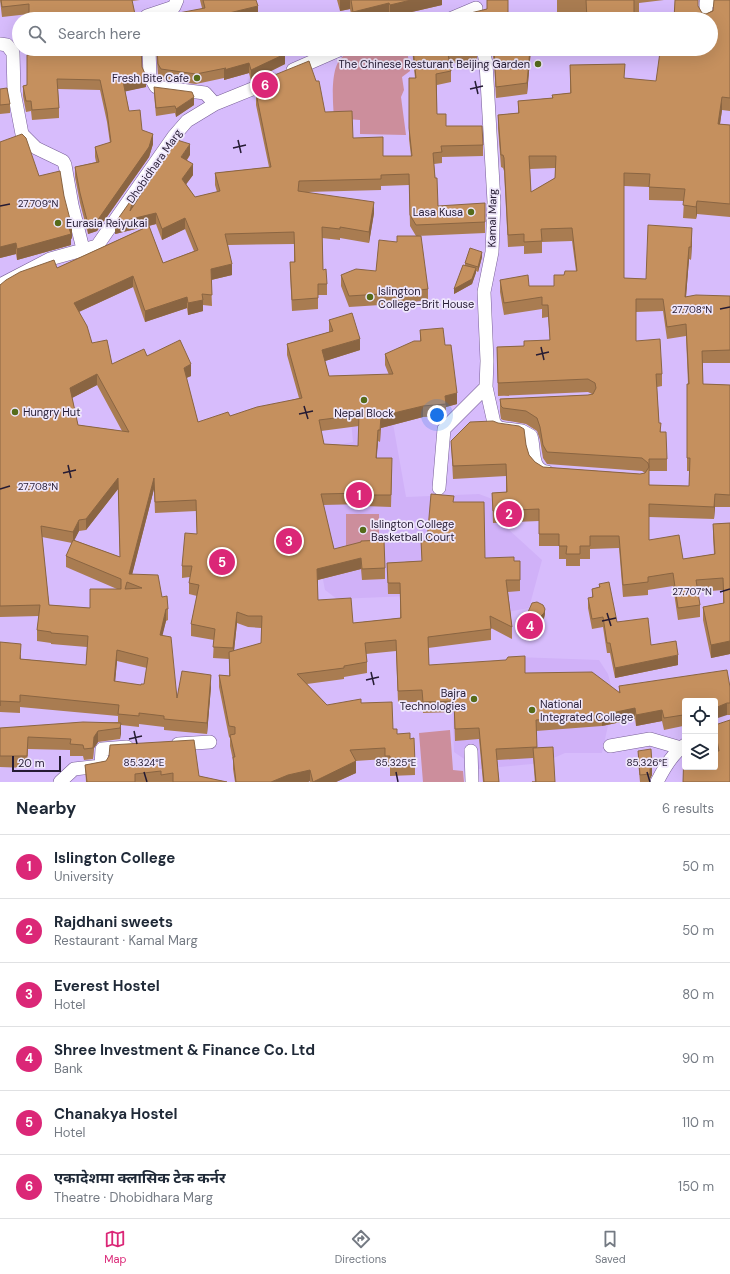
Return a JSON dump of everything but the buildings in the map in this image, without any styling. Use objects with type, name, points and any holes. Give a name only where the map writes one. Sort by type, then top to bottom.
[{"type":"street","points":[[158,12],[174,7],[178,0]]},
{"type":"street","points":[[706,12],[706,3],[718,0]]},
{"type":"street","points":[[0,44],[6,45],[12,52]]},
{"type":"street","points":[[13,56],[14,92],[22,134],[36,148],[63,161],[83,250]]},
{"type":"street","points":[[149,56],[150,77],[156,87],[205,93],[215,104]]},
{"type":"street","name":"Dhobidhara Marg","points":[[0,285],[50,259],[97,246],[174,136],[187,121],[215,104],[257,87],[273,78],[325,56]]},
{"type":"street","name":"Kamal Marg","points":[[484,56],[494,202],[492,252],[484,292],[487,361],[486,388],[494,423],[499,428],[522,431],[530,436],[533,442],[535,462],[538,468],[544,472],[559,473]]},
{"type":"street","points":[[439,488],[444,429],[486,388]]},
{"type":"street","points":[[490,404],[504,404]]},
{"type":"street","points":[[610,746],[650,739],[682,746]]},
{"type":"street","points":[[166,744],[210,742]]},
{"type":"street","points":[[60,782],[74,769],[101,766],[102,749],[137,746]]},
{"type":"street","points":[[657,782],[662,771],[682,747]]},
{"type":"street","points":[[471,751],[472,782]]},
{"type":"shaded area","points":[[344,56],[408,56],[410,71],[402,77],[404,90],[401,97],[406,135],[360,134],[360,120],[334,118],[334,74],[340,59]]},
{"type":"shaded area","points":[[347,375],[381,376],[392,418],[406,497],[479,494],[495,500],[498,520],[542,560],[529,608],[485,616],[434,595],[337,599],[325,590],[318,554],[304,452],[353,442]]},
{"type":"shaded area","name":"Islington College Basketball Court","points":[[346,514],[379,514],[379,547],[346,547]]},
{"type":"shaded area","name":"National Integrated College","points":[[516,657],[599,660],[608,674],[614,698],[602,753],[565,753],[542,763],[479,769],[454,752],[451,667]]},
{"type":"shaded area","points":[[450,730],[453,770],[463,771],[464,782],[423,782],[419,733]]},
{"type":"place","name":"The Chinese Resturant Beijing Garden","points":[[538,64]]},
{"type":"place","name":"Fresh Bite Cafe","points":[[197,78]]},
{"type":"place","name":"एकादेशमा क्लासिक टेक कर्नर","points":[[265,85]]},
{"type":"place","name":"Lasa Kusa","points":[[471,212]]},
{"type":"place","name":"Eurasia Reiyukai","points":[[58,223]]},
{"type":"place","name":"Islington College-Brit House","points":[[370,297]]},
{"type":"place","name":"Nepal Block","points":[[364,400]]},
{"type":"place","name":"Hungry Hut","points":[[15,412]]},
{"type":"place","name":"Islington College","points":[[359,495]]},
{"type":"place","name":"Rajdhani sweets","points":[[509,514]]},
{"type":"place","name":"Islington College Basketball Court","points":[[363,530]]},
{"type":"place","name":"Everest Hostel","points":[[289,541]]},
{"type":"place","name":"Chanakya Hostel","points":[[222,562]]},
{"type":"place","name":"Shree Investment & Finance Co. Ltd","points":[[530,626]]},
{"type":"place","name":"Bajra Technologies","points":[[474,699]]},
{"type":"place","name":"National Integrated College","points":[[532,710]]}]
